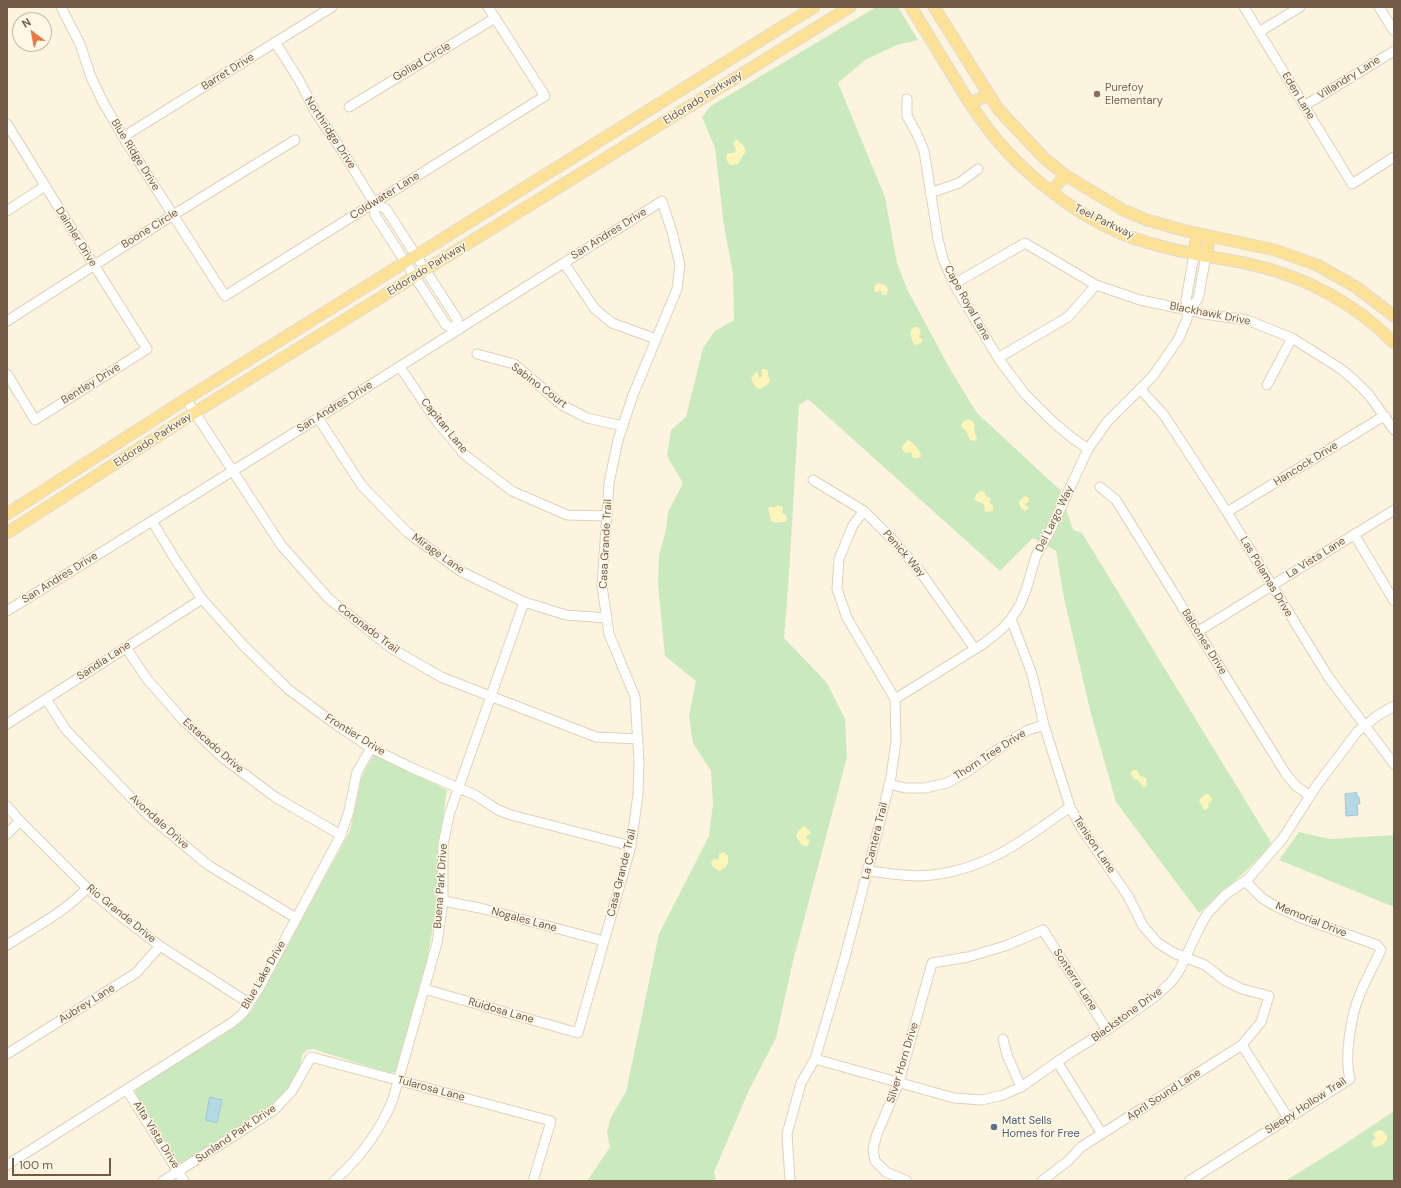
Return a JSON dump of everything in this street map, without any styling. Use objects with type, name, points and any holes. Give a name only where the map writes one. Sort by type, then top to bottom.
[{"type":"main road","name":"Eldorado Parkway","points":[[7,514],[186,400],[814,7]]},
{"type":"main road","name":"Eldorado Parkway","points":[[7,533],[194,413],[850,7]]},
{"type":"main road","name":"Teel Parkway","points":[[911,7],[970,104],[996,140],[1031,174],[1072,207],[1129,236],[1194,254],[1260,267],[1314,285],[1362,315],[1394,343]]},
{"type":"main road","name":"Teel Parkway","points":[[934,7],[998,109],[1044,158],[1065,175],[1123,210],[1147,220],[1197,233],[1275,250],[1317,266],[1356,287],[1394,316]]},
{"type":"main road","points":[[734,58],[743,73]]},
{"type":"main road","points":[[970,104],[989,94]]},
{"type":"main road","points":[[1052,191],[1065,175]]},
{"type":"main road","points":[[1194,254],[1197,233]]},
{"type":"main road","points":[[1206,256],[1210,236]]},
{"type":"street","name":"Blue Ridge Drive","points":[[61,7],[80,44],[94,84],[103,102],[123,137],[224,296]]},
{"type":"street","name":"Barret Drive","points":[[123,137],[332,7]]},
{"type":"street","points":[[488,7],[495,18]]},
{"type":"street","name":"Eden Lane","points":[[1244,7],[1352,184],[1394,157]]},
{"type":"street","points":[[1259,32],[1300,7]]},
{"type":"street","points":[[1379,7],[1394,31]]},
{"type":"street","name":"Coldwater Lane","points":[[224,296],[545,96],[495,18]]},
{"type":"street","name":"Goliad Circle","points":[[349,107],[495,18]]},
{"type":"street","name":"Northridge Drive","points":[[275,42],[299,80],[316,113],[343,152],[374,203],[375,215],[446,325],[458,330],[457,319],[386,209],[374,203]]},
{"type":"street","name":"Villandry Lane","points":[[1304,106],[1394,51]]},
{"type":"street","name":"Cape Royal Lane","points":[[907,99],[907,116],[924,151],[939,246],[954,284],[998,358],[1029,398],[1052,421],[1088,449]]},
{"type":"street","name":"Daimler Drive","points":[[7,124],[147,349]]},
{"type":"street","name":"Boone Circle","points":[[7,321],[294,140]]},
{"type":"street","points":[[930,193],[959,183],[978,169]]},
{"type":"street","points":[[7,211],[45,186]]},
{"type":"street","name":"San Andres Drive","points":[[7,611],[400,367],[662,201]]},
{"type":"street","name":"Casa Grande Trail","points":[[578,1033],[630,846],[638,794],[639,761],[635,697],[609,634],[602,586],[609,483],[618,440],[633,395],[677,289],[680,265],[672,232],[662,201]]},
{"type":"street","name":"Blackhawk Drive","points":[[954,284],[1025,243],[1096,285],[1140,300],[1204,314],[1248,320],[1292,338],[1341,368],[1369,395],[1394,430]]},
{"type":"street","name":"Del Largo Way","points":[[895,699],[975,649],[1001,630],[1011,619],[1020,605],[1026,590],[1036,556],[1051,529],[1088,449],[1107,422],[1140,389],[1164,360],[1179,338],[1187,319],[1188,310],[1186,300],[1194,254]]},
{"type":"street","name":"Del Largo Way","points":[[1188,310],[1198,299],[1206,256]]},
{"type":"street","points":[[564,263],[595,309],[612,323],[656,339]]},
{"type":"street","points":[[998,358],[1068,317],[1096,285]]},
{"type":"street","points":[[1267,385],[1292,338]]},
{"type":"street","name":"Bentley Drive","points":[[7,374],[35,420],[147,349]]},
{"type":"street","name":"Sabino Court","points":[[477,354],[514,364],[562,405],[587,418],[623,426]]},
{"type":"street","name":"Capitan Lane","points":[[400,367],[434,419],[465,455],[512,491],[567,515],[607,516]]},
{"type":"street","name":"Las Polamas Drive","points":[[1140,389],[1164,415],[1227,512],[1271,586],[1329,678],[1394,764]]},
{"type":"street","name":"Coronado Trail","points":[[186,400],[281,545],[329,599],[391,648],[441,677],[596,738],[638,739]]},
{"type":"street","name":"Hancock Drive","points":[[1227,512],[1379,419],[1386,417]]},
{"type":"street","name":"Mirage Lane","points":[[318,418],[362,486],[407,532],[460,571],[524,602],[566,615],[607,618]]},
{"type":"street","name":"Penick Way","points":[[814,480],[864,511],[892,539],[919,570],[975,649]]},
{"type":"street","name":"Balcones Drive","points":[[1100,487],[1116,500],[1286,774],[1296,786],[1310,796]]},
{"type":"street","name":"La Vista Lane","points":[[1197,632],[1394,510]]},
{"type":"street","name":"La Cantera Trail","points":[[790,1181],[787,1134],[801,1083],[815,1059],[845,957],[889,784],[896,740],[895,699],[847,618],[837,589],[839,559],[853,525],[864,511]]},
{"type":"street","name":"Frontier Drive","points":[[152,521],[202,599],[245,647],[288,689],[335,724],[371,748],[412,768],[475,795],[498,810],[511,815],[630,846]]},
{"type":"street","points":[[1354,534],[1394,601]]},
{"type":"street","name":"Sandia Lane","points":[[7,724],[202,599]]},
{"type":"street","name":"Buena Park Drive","points":[[334,1181],[356,1160],[375,1136],[386,1117],[399,1080],[437,943],[443,901],[443,845],[449,816],[524,602]]},
{"type":"street","name":"Tenison Lane","points":[[1011,619],[1032,674],[1044,725],[1070,807],[1082,829],[1128,896],[1143,926],[1158,943],[1174,953],[1205,965],[1224,980],[1242,989],[1269,996]]},
{"type":"street","name":"Estacado Drive","points":[[126,648],[147,679],[182,719],[223,758],[275,797],[341,835]]},
{"type":"street","name":"Avondale Drive","points":[[46,699],[66,730],[147,814],[208,865],[296,918]]},
{"type":"street","name":"Blackstone Drive","points":[[815,1059],[954,1098],[982,1100],[1003,1095],[1021,1087],[1156,996],[1171,982],[1179,971],[1201,924],[1208,913],[1225,895],[1245,881],[1260,866],[1283,838],[1317,785],[1357,732],[1394,706]]},
{"type":"street","name":"Thorn Tree Drive","points":[[889,784],[905,788],[925,788],[947,783],[968,771],[1011,740],[1028,730],[1044,725]]},
{"type":"street","name":"Blue Lake Drive","points":[[7,1165],[233,1022],[243,1012],[259,988],[341,835],[349,812],[357,772],[371,748]]},
{"type":"street","name":"Rio Grande Drive","points":[[7,806],[87,888],[122,917],[160,946],[249,1003]]},
{"type":"street","points":[[868,871],[911,876],[931,875],[959,870],[980,864],[1019,843],[1070,807]]},
{"type":"street","points":[[7,834],[20,821]]},
{"type":"street","name":"Memorial Drive","points":[[1245,881],[1262,898],[1275,906],[1301,918],[1377,945],[1381,950]]},
{"type":"street","points":[[7,945],[65,908],[78,898],[87,888]]},
{"type":"street","name":"Nogales Lane","points":[[443,901],[480,908],[604,942]]},
{"type":"street","name":"Silver Horn Drive","points":[[907,1181],[886,1172],[875,1161],[873,1149],[877,1134],[899,1082],[932,963],[968,957],[1006,946],[1043,930]]},
{"type":"street","name":"Sonterra Lane","points":[[1043,930],[1107,1030]]},
{"type":"street","name":"Aubrey Lane","points":[[7,1054],[136,973],[160,946]]},
{"type":"street","name":"Sleepy Hollow Trail","points":[[1189,1181],[1350,1079],[1347,1069],[1350,1030],[1359,996],[1381,950]]},
{"type":"street","name":"Ruidosa Lane","points":[[424,989],[578,1033]]},
{"type":"street","name":"April Sound Lane","points":[[1042,1181],[1068,1161],[1082,1147],[1242,1045],[1261,1022],[1269,996]]},
{"type":"street","points":[[1002,1039],[1021,1087]]},
{"type":"street","points":[[1242,1045],[1288,1118]]},
{"type":"street","name":"Tularosa Lane","points":[[311,1056],[551,1121],[533,1181]]},
{"type":"street","name":"Sunland Park Drive","points":[[163,1181],[274,1110],[292,1092],[311,1056]]},
{"type":"street","points":[[1058,1063],[1102,1134]]},
{"type":"street","name":"Alta Vista Drive","points":[[127,1090],[184,1181]]},
{"type":"green space","points":[[876,7],[898,7],[918,40],[897,45],[865,60],[838,83],[885,197],[897,263],[907,289],[950,369],[977,413],[1060,490],[1073,530],[1082,533],[1272,844],[1246,871],[1199,913],[1116,802],[1091,714],[1064,598],[1056,551],[1033,538],[1000,571],[808,399],[799,405],[791,551],[784,638],[827,683],[845,719],[847,757],[792,965],[776,1038],[749,1090],[714,1172],[716,1181],[587,1181],[610,1147],[607,1132],[611,1117],[626,1092],[659,934],[709,836],[713,804],[711,771],[693,743],[689,716],[696,681],[665,656],[658,584],[659,555],[666,530],[668,512],[683,483],[667,456],[671,430],[686,417],[703,348],[715,331],[734,320],[733,274],[724,226],[715,148],[702,117],[711,106]]},
{"type":"green space","points":[[374,755],[381,757],[447,790],[439,845],[436,910],[428,955],[399,1068],[395,1072],[389,1073],[313,1049],[307,1050],[302,1055],[300,1068],[291,1086],[262,1114],[182,1163],[177,1162],[135,1095],[136,1089],[235,1026],[251,1012],[350,831],[361,779]]},
{"type":"green space","points":[[1299,832],[1330,839],[1394,835],[1394,907],[1279,860]]},
{"type":"green space","points":[[1394,1111],[1394,1181],[1285,1181],[1337,1149]]},
{"type":"sand","points":[[736,139],[743,145],[746,151],[738,164],[730,165],[726,157],[728,153],[735,152],[736,149],[733,144]]},
{"type":"sand","points":[[878,283],[883,284],[888,288],[886,295],[883,295],[880,290],[875,292],[874,287]]},
{"type":"sand","points":[[914,327],[921,330],[919,337],[923,340],[918,345],[914,344],[911,335],[911,331]]},
{"type":"sand","points":[[762,369],[768,371],[770,380],[765,386],[758,389],[754,385],[751,378],[757,371],[759,377],[762,377]]},
{"type":"sand","points":[[966,420],[971,420],[975,424],[974,429],[977,439],[975,441],[970,440],[966,431],[961,426]]},
{"type":"sand","points":[[908,440],[920,452],[921,457],[913,458],[911,452],[905,453],[902,446]]},
{"type":"sand","points":[[981,491],[990,498],[991,500],[989,502],[993,506],[993,511],[985,512],[984,504],[974,500],[976,494]]},
{"type":"sand","points":[[1025,496],[1029,498],[1029,501],[1025,504],[1029,508],[1025,511],[1021,508],[1019,503]]},
{"type":"sand","points":[[777,505],[783,507],[782,513],[786,515],[787,520],[785,522],[776,523],[771,521],[768,508],[771,506],[774,508]]},
{"type":"sand","points":[[1133,770],[1137,770],[1140,776],[1146,778],[1147,786],[1143,787],[1139,781],[1132,777],[1131,773]]},
{"type":"sand","points":[[1206,794],[1209,794],[1212,799],[1211,802],[1208,803],[1209,807],[1206,810],[1203,809],[1199,802]]},
{"type":"sand","points":[[804,826],[811,832],[805,837],[810,840],[806,847],[801,844],[796,836],[798,831]]},
{"type":"sand","points":[[724,852],[728,856],[728,863],[725,868],[719,871],[712,866],[711,862],[714,859],[719,860],[719,854]]},
{"type":"sand","points":[[1378,1130],[1383,1131],[1387,1136],[1387,1140],[1382,1145],[1375,1147],[1373,1146],[1372,1141],[1376,1139],[1373,1134]]},
{"type":"water","points":[[1357,793],[1360,804],[1357,804],[1358,815],[1346,816],[1345,794]]},
{"type":"water","points":[[210,1097],[222,1100],[217,1123],[206,1120]]},
{"type":"place","name":"Purefoy Elementary","points":[[1097,94]]},
{"type":"place","name":"Matt Sells Homes for Free","points":[[994,1127]]}]
